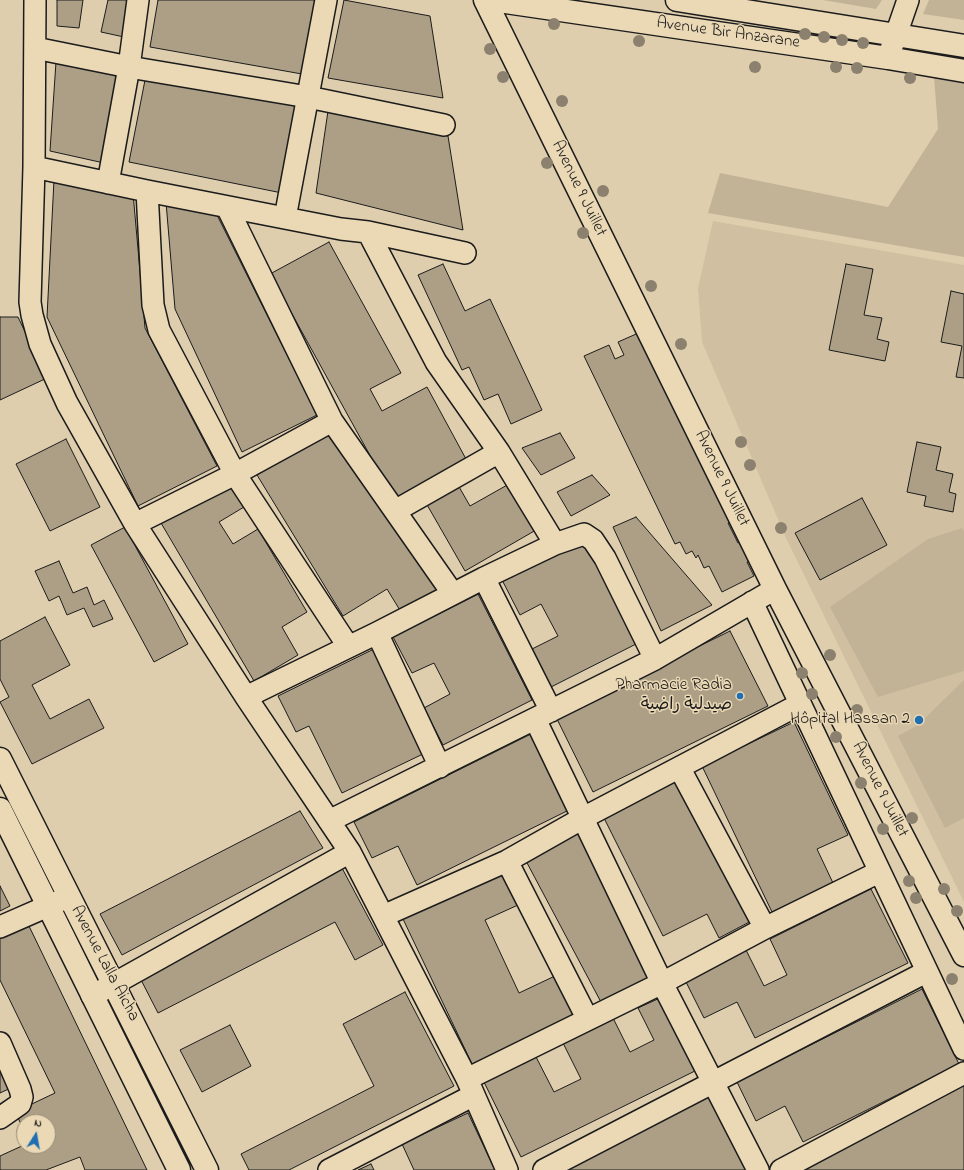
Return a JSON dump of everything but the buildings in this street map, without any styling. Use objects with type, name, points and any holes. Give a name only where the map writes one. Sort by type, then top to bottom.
[{"type":"street","points":[[35,0],[34,167],[30,302],[35,330],[67,403],[135,524],[246,697],[350,852],[470,1087],[508,1170]]},
{"type":"street","points":[[108,183],[129,67],[138,0]]},
{"type":"street","points":[[285,218],[326,0]]},
{"type":"street","name":"Avenue 9 Juillet","points":[[485,0],[775,589],[964,955]]},
{"type":"street","name":"Avenue Bir Anzarane","points":[[492,0],[888,58],[964,71]]},
{"type":"street","name":"Avenue Bir Anzarane","points":[[677,0],[964,46]]},
{"type":"street","points":[[888,58],[895,34],[908,0]]},
{"type":"street","points":[[35,48],[129,67],[308,97],[444,125]]},
{"type":"street","points":[[34,167],[227,207],[368,232],[465,253]]},
{"type":"street","points":[[147,191],[153,305],[159,330],[235,474],[348,646]]},
{"type":"street","points":[[227,207],[332,421],[452,594]]},
{"type":"street","points":[[368,232],[436,362],[499,452],[555,544]]},
{"type":"street","points":[[135,524],[235,474],[332,421]]},
{"type":"street","points":[[395,511],[499,452]]},
{"type":"street","points":[[246,697],[377,633],[484,578],[555,544],[584,534],[593,540],[605,558],[655,659]]},
{"type":"street","points":[[484,578],[543,715],[583,818],[662,983],[758,1170]]},
{"type":"street","points":[[329,821],[655,659],[775,589]]},
{"type":"street","points":[[752,602],[926,972],[964,1049]]},
{"type":"street","points":[[377,633],[440,767]]},
{"type":"street","points":[[383,916],[507,861],[583,818],[680,769],[800,704]]},
{"type":"street","name":"Avenue Lalla Aicha","points":[[0,759],[68,897],[115,984],[207,1170]]},
{"type":"street","points":[[680,769],[766,928]]},
{"type":"street","name":"Avenue Lalla Aicha","points":[[0,810],[179,1170]]},
{"type":"street","points":[[92,996],[350,852]]},
{"type":"street","points":[[507,861],[587,1018]]},
{"type":"street","points":[[329,1170],[587,1018],[662,983],[766,928],[879,872]]},
{"type":"street","points":[[0,927],[68,897]]},
{"type":"street","points":[[544,1170],[926,972]]},
{"type":"street","points":[[0,1043],[22,1097],[20,1104],[0,1118]]},
{"type":"street","points":[[781,1170],[964,1074]]},
{"type":"shaded area","points":[[823,0],[882,0],[876,9]]},
{"type":"shaded area","points":[[929,0],[964,0],[964,20],[923,14]]},
{"type":"shaded area","points":[[934,76],[964,82],[964,257],[708,213],[720,173],[888,207],[938,129]]},
{"type":"shaded area","name":"Hôpital Hassan 2","points":[[713,221],[964,265],[964,902],[786,538],[702,342],[698,288]]},
{"type":"shaded area","points":[[962,528],[964,531],[964,671],[878,697],[830,607],[928,539]]},
{"type":"shaded area","points":[[964,680],[964,818],[945,828],[898,736],[918,725]]},
{"type":"place","name":"Pharmacie Radia صيدلية راضية","points":[[740,696]]},
{"type":"place","name":"Hôpital Hassan 2","points":[[919,720]]}]
